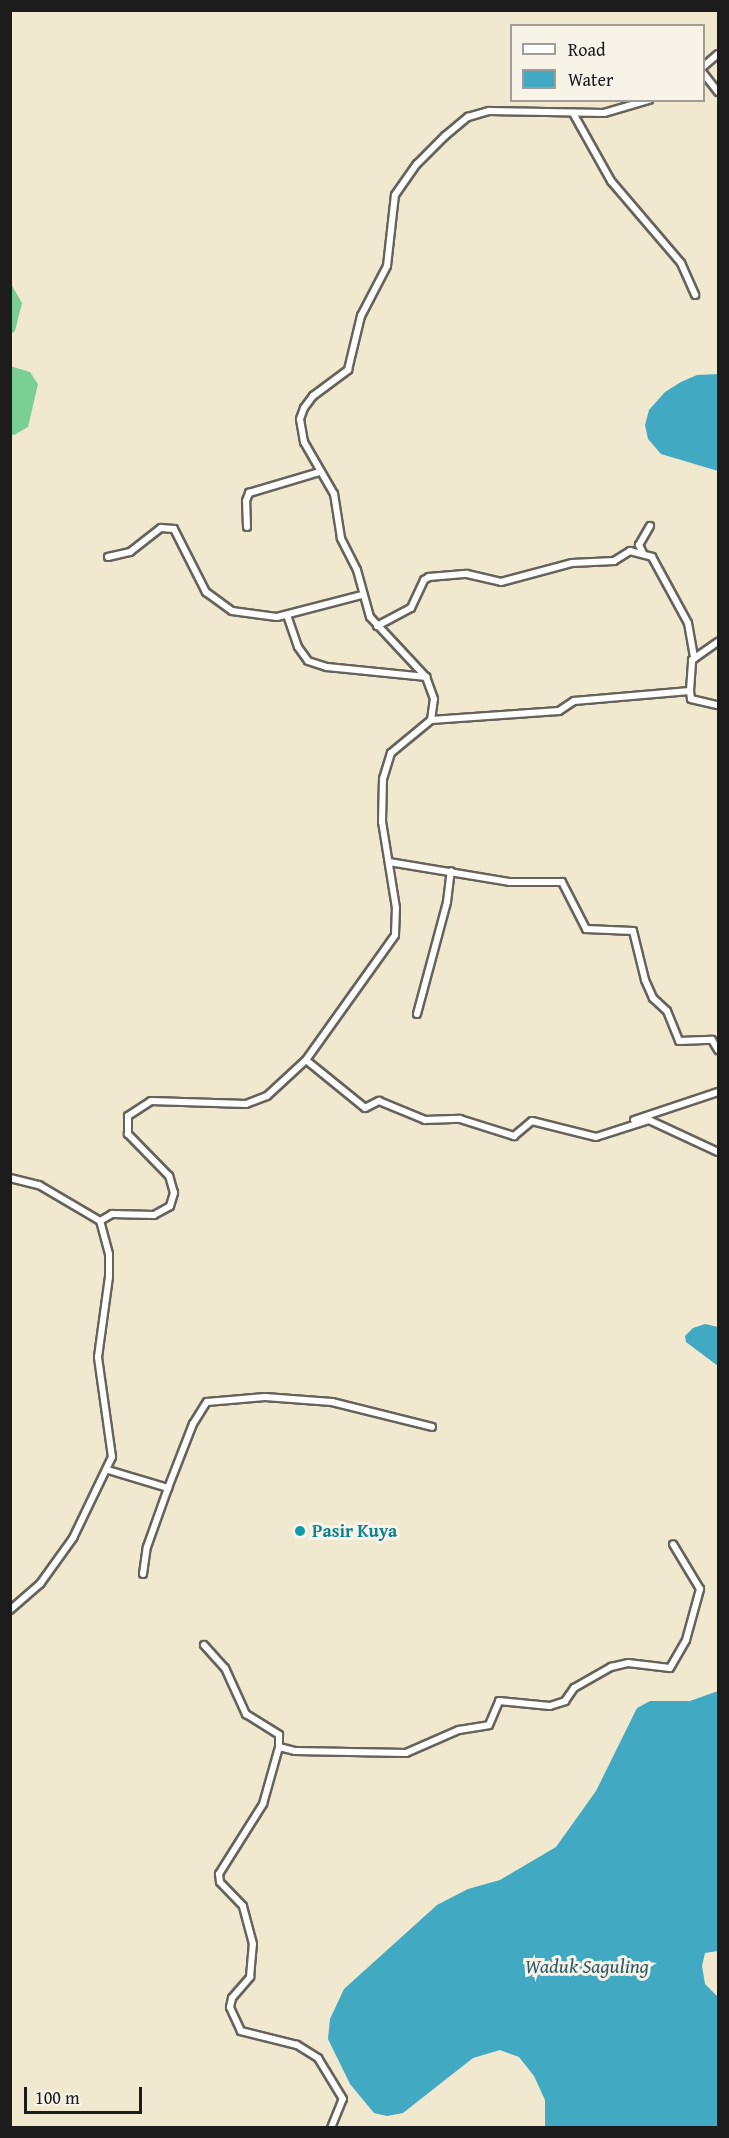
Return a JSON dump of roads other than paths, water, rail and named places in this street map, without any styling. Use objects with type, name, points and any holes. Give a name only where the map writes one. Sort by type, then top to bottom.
[{"type":"street","points":[[705,65],[718,54]]},
{"type":"street","points":[[705,75],[718,92]]},
{"type":"street","points":[[431,720],[434,699],[426,677],[377,626],[362,595],[357,570],[341,538],[337,503],[304,442],[300,419],[313,396],[348,369],[361,316],[387,266],[393,203],[399,187],[445,135],[468,117],[489,111],[573,113],[621,111],[644,102]]},
{"type":"street","points":[[573,113],[611,181],[681,263],[695,295]]},
{"type":"street","points":[[247,526],[246,501],[249,493],[320,472]]},
{"type":"street","points":[[643,553],[639,545],[650,526]]},
{"type":"street","points":[[108,557],[130,552],[161,528],[174,529],[202,586],[220,606],[246,614],[287,615],[362,595]]},
{"type":"street","points":[[377,626],[411,608],[424,580],[429,578],[466,574],[501,582],[572,563],[614,561],[624,552],[643,553],[652,557],[681,606],[694,658],[691,699],[718,705]]},
{"type":"street","points":[[287,615],[298,647],[308,661],[327,667],[426,677]]},
{"type":"street","points":[[694,658],[718,642]]},
{"type":"street","points":[[99,1221],[112,1214],[154,1215],[170,1206],[174,1200],[169,1176],[128,1134],[126,1121],[133,1110],[151,1101],[221,1105],[257,1101],[280,1087],[306,1060],[395,935],[396,908],[382,822],[386,765],[397,746],[431,720],[559,711],[574,701],[690,691]]},
{"type":"street","points":[[388,862],[510,882],[562,882],[586,930],[633,931],[649,990],[667,1011],[679,1041],[712,1040],[718,1050]]},
{"type":"street","points":[[417,1014],[447,902],[451,871]]},
{"type":"street","points":[[306,1060],[362,1107],[380,1101],[424,1120],[460,1119],[516,1136],[532,1121],[596,1137],[633,1123],[649,1120],[718,1152]]},
{"type":"street","points":[[633,1123],[643,1114],[718,1092]]},
{"type":"street","points":[[10,1178],[39,1185],[99,1221],[109,1254],[98,1357],[113,1444],[108,1470],[55,1565],[26,1599],[10,1610]]},
{"type":"street","points":[[143,1574],[147,1547],[168,1488],[201,1408],[210,1401],[266,1397],[332,1402],[432,1427]]},
{"type":"street","points":[[108,1470],[168,1488]]},
{"type":"street","points":[[279,1747],[313,1752],[406,1753],[459,1730],[489,1725],[499,1701],[550,1706],[565,1701],[583,1681],[611,1667],[628,1662],[670,1668],[686,1640],[700,1589],[673,1544]]},
{"type":"street","points":[[204,1646],[225,1668],[246,1714],[279,1735],[279,1747],[264,1804],[219,1874],[220,1882],[243,1906],[253,1944],[250,1977],[234,1995],[230,2007],[241,2031],[297,2045],[318,2058],[343,2099],[331,2127]]},
{"type":"water","points":[[718,374],[718,471],[661,454],[648,439],[645,425],[649,410],[665,392],[681,382],[697,375]]},
{"type":"water","points":[[705,1324],[718,1327],[718,1366],[686,1342],[685,1336],[693,1328]]},
{"type":"water","name":"Waduk Saguling","points":[[718,1691],[718,1951],[705,1953],[702,1966],[705,1984],[718,1997],[718,2127],[545,2127],[545,2100],[534,2076],[519,2057],[500,2050],[473,2058],[403,2113],[387,2116],[374,2113],[350,2084],[328,2039],[330,2019],[344,1989],[437,1905],[468,1889],[500,1880],[556,1847],[596,1791],[637,1708],[650,1701],[690,1701]]},
{"type":"place","name":"Pasir Kuya","points":[[300,1531]]}]
